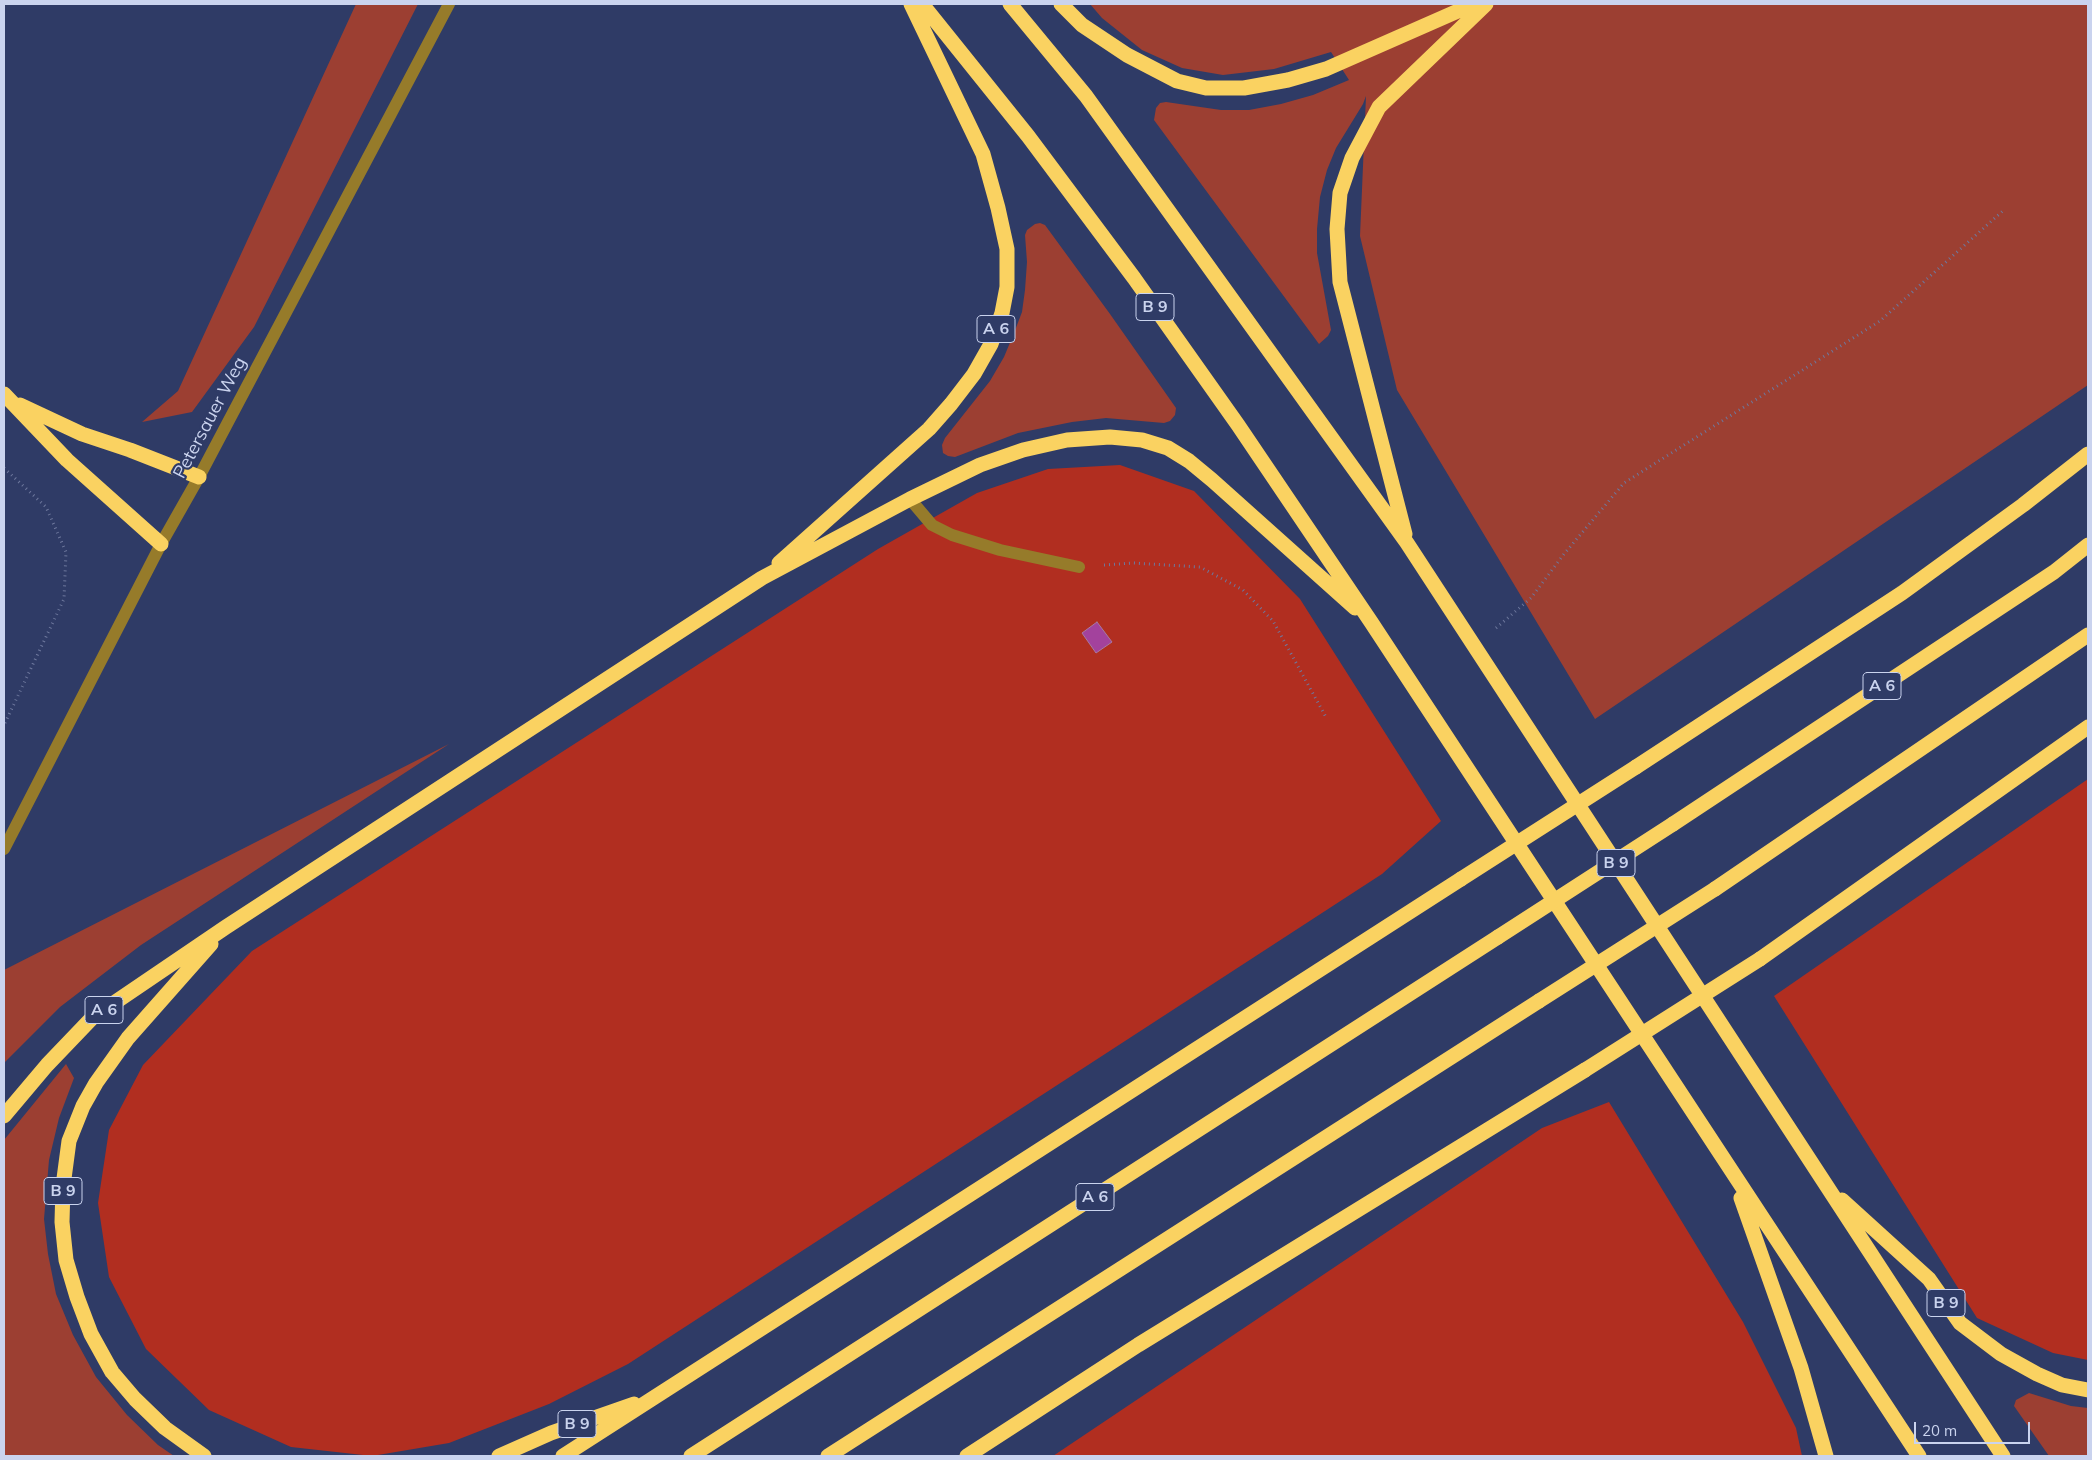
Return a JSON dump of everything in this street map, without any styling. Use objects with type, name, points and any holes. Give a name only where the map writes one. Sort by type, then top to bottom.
[{"type":"highway","name":"A 6","points":[[762,578],[929,429],[940,417],[974,374],[991,344],[1002,313],[1007,287],[1007,248],[983,154],[911,4]]},
{"type":"highway","name":"B 9","points":[[922,4],[1028,136],[1134,278],[1238,424],[1371,622],[1919,1456]]},
{"type":"highway","name":"B 9","points":[[1010,4],[1086,96],[1407,543],[2003,1456]]},
{"type":"highway","points":[[1061,4],[1082,25],[1127,55],[1177,82],[1206,88],[1244,88],[1288,80],[1326,69],[1474,4]]},
{"type":"highway","points":[[1407,543],[1340,282],[1337,229],[1340,193],[1352,158],[1379,107],[1486,4]]},
{"type":"highway","points":[[8,398],[82,434],[130,450],[199,478]]},
{"type":"highway","points":[[8,398],[67,460],[162,544]]},
{"type":"highway","name":"B 9","points":[[762,578],[910,499],[980,465],[1022,450],[1067,440],[1110,437],[1142,440],[1168,448],[1190,461],[1371,622]]},
{"type":"highway","points":[[563,1456],[1636,767],[1902,593],[2023,505],[2088,454]]},
{"type":"highway","name":"A 6","points":[[691,1456],[1673,824],[2054,572],[2088,545]]},
{"type":"highway","points":[[226,927],[762,578]]},
{"type":"highway","points":[[828,1456],[1715,890],[2088,635]]},
{"type":"highway","points":[[967,1456],[1138,1346],[1760,959],[2088,727]]},
{"type":"highway","name":"A 6","points":[[4,1116],[46,1065],[92,1018],[226,927]]},
{"type":"highway","name":"B 9","points":[[204,1456],[165,1428],[135,1399],[112,1372],[91,1334],[66,1260],[62,1222],[63,1186],[69,1142],[83,1106],[96,1083],[128,1038],[226,927]]},
{"type":"highway","points":[[1733,1175],[1801,1368],[1826,1456]]},
{"type":"highway","name":"B 9","points":[[1825,1183],[1929,1279],[1960,1323],[2001,1354],[2037,1374],[2062,1385],[2088,1390]]},
{"type":"highway","name":"B 9","points":[[500,1456],[551,1433],[657,1397]]},
{"type":"street","name":"Petersauer Weg","points":[[4,849],[162,544],[199,478],[449,4]]},
{"type":"street","points":[[910,499],[932,525],[952,535],[1000,550],[1079,567]]},
{"type":"path","points":[[1474,646],[1531,598],[1564,554],[1624,483],[1880,321],[2005,209]]},
{"type":"path","points":[[4,468],[46,507],[66,552],[64,598],[4,725]]},
{"type":"path","points":[[1079,567],[1133,563],[1200,567],[1243,590],[1273,621],[1327,719]]},
{"type":"shaded area","points":[[356,4],[418,4],[254,327],[192,412],[142,422],[178,391]]},
{"type":"shaded area","points":[[1090,4],[2088,4],[2088,385],[1595,719],[1397,390],[1360,236],[1366,96],[1336,148],[1327,170],[1320,197],[1317,253],[1331,330],[1328,336],[1319,344],[1154,120],[1156,108],[1160,103],[1166,102],[1221,110],[1249,110],[1313,95],[1349,80],[1331,52],[1274,69],[1223,75],[1182,68],[1142,50],[1102,18]]},
{"type":"shaded area","points":[[1040,223],[1045,225],[1110,314],[1176,408],[1175,415],[1170,421],[1164,423],[1106,418],[1072,422],[1018,433],[955,457],[948,456],[943,453],[942,445],[945,438],[990,381],[1004,357],[1014,333],[1022,312],[1025,290],[1027,262],[1025,235],[1027,230]]},
{"type":"shaded area","points":[[1120,465],[1194,491],[1300,599],[1441,821],[1382,874],[628,1364],[549,1404],[449,1443],[372,1456],[291,1447],[209,1410],[146,1349],[109,1277],[98,1203],[109,1130],[143,1065],[252,951],[878,549],[977,493],[1048,469]]},
{"type":"shaded area","points":[[449,744],[141,945],[60,1007],[4,1063],[4,970]]},
{"type":"shaded area","points":[[2088,779],[2088,1360],[2053,1353],[1977,1318],[1774,996]]},
{"type":"shaded area","points":[[66,1064],[74,1078],[59,1118],[49,1160],[44,1219],[48,1254],[56,1294],[73,1335],[96,1377],[127,1415],[158,1445],[174,1456],[4,1456],[4,1140]]},
{"type":"shaded area","points":[[1609,1102],[1743,1322],[1796,1428],[1802,1456],[1053,1456],[1542,1128]]},
{"type":"shaded area","points":[[2029,1393],[2071,1406],[2088,1408],[2088,1456],[2049,1456],[2014,1406],[2016,1400]]},
{"type":"building","points":[[1097,622],[1112,642],[1096,653],[1082,633]]}]
